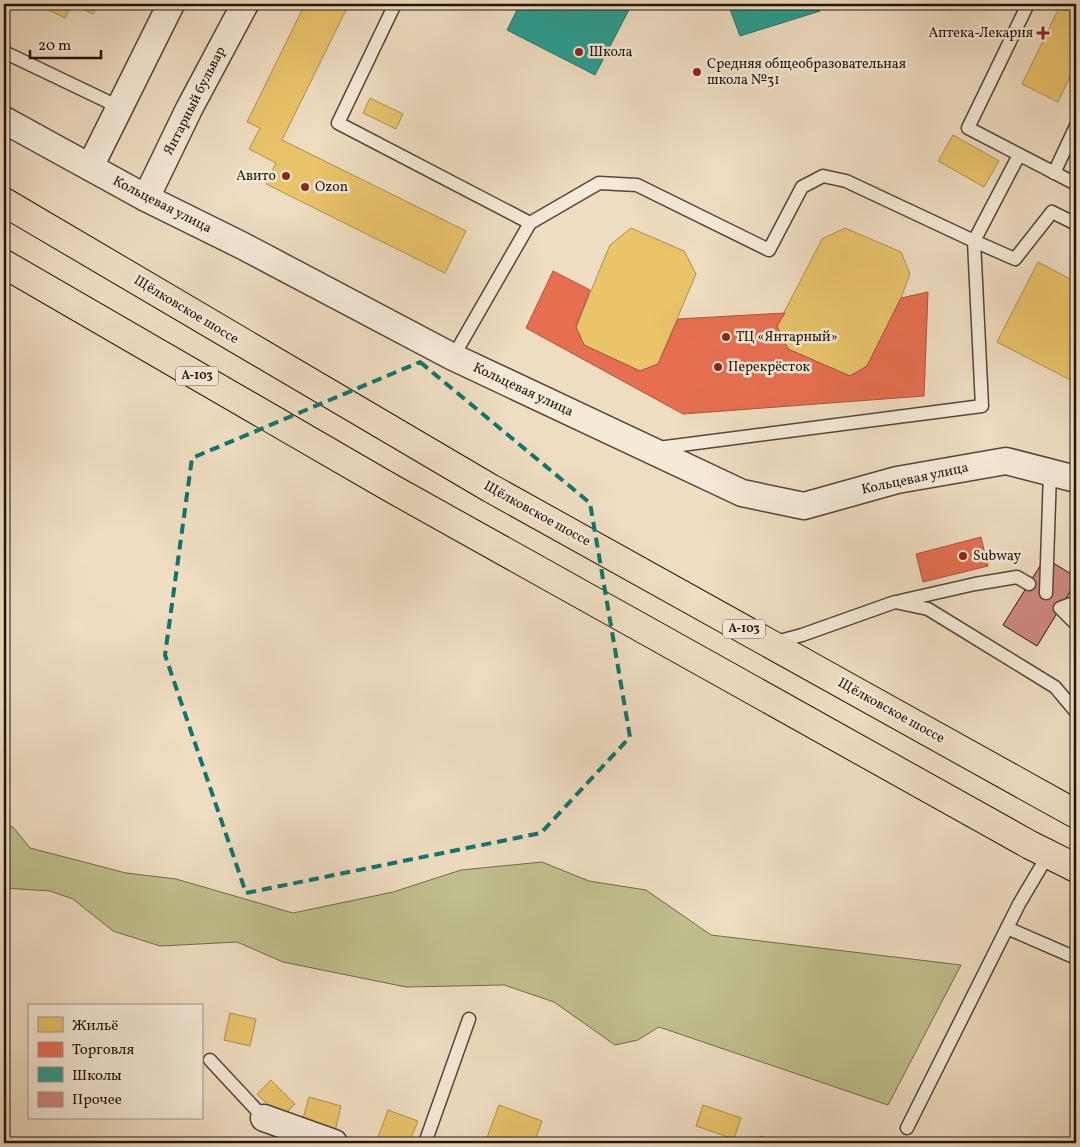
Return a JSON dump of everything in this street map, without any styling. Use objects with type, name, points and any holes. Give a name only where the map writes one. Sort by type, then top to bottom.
[{"type":"main road","name":"Щёлковское шоссе","points":[[4,202],[419,448],[1076,814]]},
{"type":"main road","name":"А-103","points":[[4,264],[390,488],[1012,835],[1076,868]]},
{"type":"street","points":[[90,167],[171,4]]},
{"type":"street","name":"Янтарный бульвар","points":[[146,198],[189,109],[245,4]]},
{"type":"street","name":"Кольцевая улица","points":[[4,120],[146,198],[252,251],[453,357],[742,493],[804,506],[897,480],[1006,462],[1076,479]]},
{"type":"street","points":[[264,1118],[334,1143]]},
{"type":"lane","points":[[395,4],[338,124],[530,223]]},
{"type":"lane","points":[[1028,4],[968,128],[1076,184]]},
{"type":"lane","points":[[4,52],[119,107]]},
{"type":"lane","points":[[1054,173],[1076,126]]},
{"type":"lane","points":[[648,449],[982,406],[974,242],[1019,155]]},
{"type":"lane","points":[[453,357],[530,223],[599,183],[637,184],[769,250],[802,187],[823,176],[846,181],[974,242],[1015,259],[1052,212],[1076,224]]},
{"type":"lane","points":[[1046,593],[1050,472]]},
{"type":"lane","points":[[770,643],[802,635],[895,602],[975,584],[1017,577],[1028,584]]},
{"type":"lane","points":[[895,602],[928,609],[1056,687],[1076,712]]},
{"type":"lane","points":[[1076,602],[1060,608],[1076,624]]},
{"type":"lane","points":[[907,1128],[1007,928],[1045,860]]},
{"type":"lane","points":[[1007,928],[1076,958]]},
{"type":"lane","points":[[425,1143],[469,1019]]},
{"type":"lane","points":[[210,1060],[264,1118]]},
{"type":"highlighted area","points":[[420,362],[590,503],[630,737],[541,833],[246,893],[165,655],[192,458]]},
{"type":"shaded area","points":[[4,824],[13,827],[30,848],[126,873],[176,879],[293,913],[393,892],[461,870],[542,862],[589,881],[646,890],[711,935],[961,965],[888,1105],[659,1027],[638,1040],[615,1045],[554,1002],[504,985],[406,987],[283,962],[237,942],[160,946],[113,931],[73,899],[50,891],[4,888]]},
{"type":"building: Жильё","points":[[37,4],[72,4],[65,18]]},
{"type":"building: Жильё","points":[[72,4],[99,4],[93,14]]},
{"type":"building: Жильё","points":[[305,4],[349,4],[282,140],[466,231],[445,273],[266,184],[276,163],[249,149],[260,128],[247,122]]},
{"type":"building: Жильё","points":[[1061,4],[1076,4],[1076,64],[1058,102],[1022,84]]},
{"type":"building: Жильё","points":[[370,98],[403,114],[396,129],[363,113]]},
{"type":"building: Жильё","points":[[953,135],[999,161],[984,187],[938,161]]},
{"type":"building: Жильё","points":[[631,228],[684,251],[696,274],[658,364],[640,371],[584,345],[576,327],[610,245]]},
{"type":"building: Жильё","points":[[845,228],[901,252],[910,274],[901,298],[867,366],[850,376],[788,349],[777,326],[822,239]]},
{"type":"building: Жильё","points":[[1038,262],[1076,282],[1076,383],[997,342]]},
{"type":"building: Жильё","points":[[230,1013],[256,1019],[250,1046],[224,1040]]},
{"type":"building: Жильё","points":[[271,1080],[295,1104],[281,1118],[257,1094]]},
{"type":"building: Жильё","points":[[309,1097],[341,1106],[335,1131],[302,1122]]},
{"type":"building: Жильё","points":[[499,1105],[542,1121],[534,1143],[485,1143]]},
{"type":"building: Жильё","points":[[703,1105],[741,1118],[734,1139],[696,1126]]},
{"type":"building: Жильё","points":[[388,1110],[418,1121],[409,1143],[376,1143]]},
{"type":"building: Жильё","points":[[760,1136],[782,1143],[758,1143]]},
{"type":"building: Торговля","name":"ТЦ «Янтарный»","points":[[553,271],[590,290],[576,327],[584,345],[640,371],[658,364],[678,319],[785,313],[777,326],[788,349],[850,376],[867,366],[901,298],[928,292],[924,396],[683,414],[526,328]]},
{"type":"building: Торговля","points":[[981,537],[988,566],[923,582],[916,554]]},
{"type":"building: Школы","name":"Школа","points":[[520,4],[632,4],[595,75],[507,30]]},
{"type":"building: Школы","points":[[728,4],[817,4],[820,11],[740,36]]},
{"type":"building: Прочее","points":[[1045,558],[1076,577],[1076,582],[1037,646],[1003,625]]},
{"type":"place","name":"Аптека-Лекарня","points":[[1043,33]]},
{"type":"place","name":"Школа","points":[[579,52]]},
{"type":"place","name":"Средняя общеобразовательная школа №31","points":[[697,72]]},
{"type":"place","name":"Авито","points":[[286,176]]},
{"type":"place","name":"Ozon","points":[[305,187]]},
{"type":"place","name":"ТЦ «Янтарный»","points":[[726,337]]},
{"type":"place","name":"Перекрёсток","points":[[718,367]]},
{"type":"place","name":"Subway","points":[[963,556]]}]
